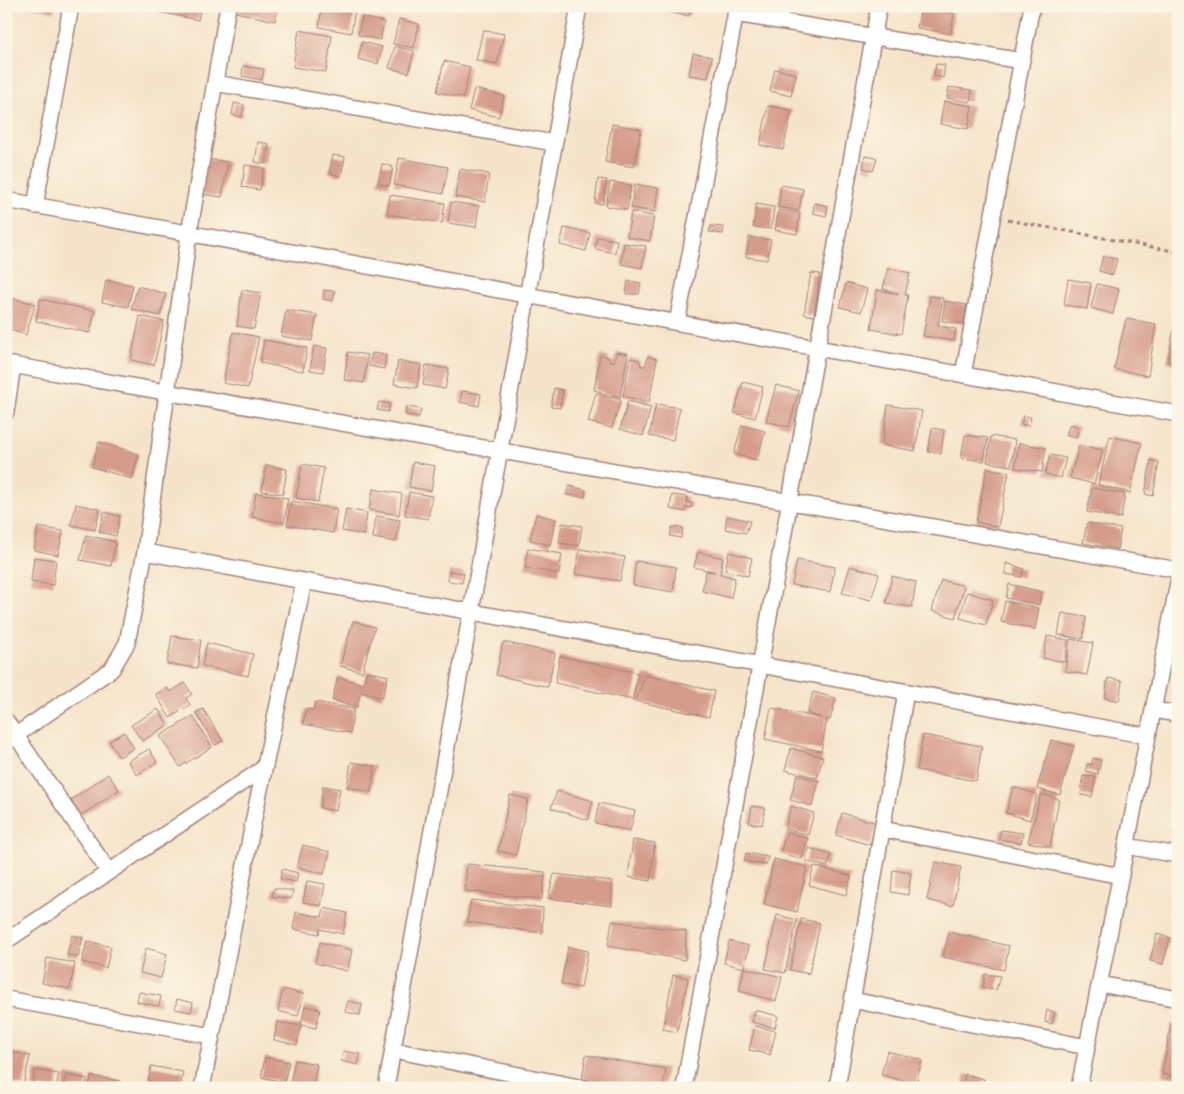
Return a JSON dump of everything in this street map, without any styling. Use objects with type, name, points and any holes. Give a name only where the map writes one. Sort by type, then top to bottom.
[{"type":"street","points":[[35,206],[71,6]]},
{"type":"street","points":[[12,739],[112,669],[128,643],[145,552],[189,234],[228,6]]},
{"type":"street","points":[[386,1088],[579,6]]},
{"type":"street","points":[[684,1088],[879,6]]},
{"type":"street","points":[[963,375],[1032,6]]},
{"type":"street","points":[[677,323],[736,10],[1022,61]]},
{"type":"street","points":[[215,82],[554,143]]},
{"type":"street","points":[[6,200],[1178,414]]},
{"type":"street","points":[[6,412],[10,365],[1178,570]]},
{"type":"street","points":[[145,552],[1148,736]]},
{"type":"street","points":[[202,1088],[264,768],[304,581]]},
{"type":"street","points":[[1079,1088],[1178,583]]},
{"type":"street","points":[[837,1088],[906,692]]},
{"type":"street","points":[[1153,710],[1178,714]]},
{"type":"street","points":[[6,721],[12,739],[109,872]]},
{"type":"street","points":[[6,941],[264,768]]},
{"type":"street","points":[[882,829],[1121,876]]},
{"type":"street","points":[[1126,846],[1178,855]]},
{"type":"street","points":[[1100,984],[1178,999]]},
{"type":"street","points":[[6,999],[212,1036]]},
{"type":"street","points":[[852,1000],[1087,1047]]},
{"type":"street","points":[[393,1050],[584,1088]]},
{"type":"path","points":[[992,218],[1178,252]]},
{"type":"building","points":[[30,6],[55,6],[54,12]]},
{"type":"building","points":[[144,6],[201,6],[198,20],[144,9]]},
{"type":"building","points":[[232,6],[278,6],[275,21],[231,11]]},
{"type":"building","points":[[322,6],[355,10],[351,33],[319,27]]},
{"type":"building","points":[[666,6],[692,6],[689,16],[665,11]]},
{"type":"building","points":[[787,6],[809,6],[808,11]]},
{"type":"building","points":[[921,8],[954,13],[951,34],[917,28]]},
{"type":"building","points":[[362,17],[384,22],[380,40],[358,35]]},
{"type":"building","points":[[399,19],[419,24],[414,48],[393,44]]},
{"type":"building","points":[[299,30],[332,36],[326,72],[293,67]]},
{"type":"building","points":[[483,30],[504,34],[497,64],[476,60]]},
{"type":"building","points":[[362,42],[382,47],[378,64],[358,59]]},
{"type":"building","points":[[395,46],[414,51],[409,73],[389,68]]},
{"type":"building","points":[[693,53],[712,57],[708,78],[689,75]]},
{"type":"building","points":[[444,61],[470,67],[463,98],[437,92]]},
{"type":"building","points":[[936,64],[945,65],[943,78],[934,76]]},
{"type":"building","points":[[243,66],[264,69],[262,80],[242,76]]},
{"type":"building","points":[[775,69],[796,74],[791,96],[770,91]]},
{"type":"building","points":[[949,87],[972,90],[970,102],[947,98]]},
{"type":"building","points":[[474,89],[504,96],[499,117],[469,110]]},
{"type":"building","points":[[944,101],[972,106],[968,129],[940,124]]},
{"type":"building","points":[[234,103],[244,105],[242,117],[232,115]]},
{"type":"building","points":[[768,106],[792,110],[783,150],[760,145]]},
{"type":"building","points":[[612,124],[641,129],[634,167],[605,162]]},
{"type":"building","points":[[258,142],[269,144],[266,164],[255,162]]},
{"type":"building","points":[[333,155],[345,157],[341,176],[329,173]]},
{"type":"building","points":[[865,156],[877,158],[873,171],[863,168]]},
{"type":"building","points":[[399,158],[448,167],[443,194],[394,185]]},
{"type":"building","points":[[206,159],[228,162],[222,197],[201,194]]},
{"type":"building","points":[[382,164],[393,167],[389,186],[378,183]]},
{"type":"building","points":[[245,165],[264,168],[260,190],[242,187]]},
{"type":"building","points":[[460,169],[489,174],[485,202],[455,197]]},
{"type":"building","points":[[598,179],[607,180],[603,204],[595,203]]},
{"type":"building","points":[[610,182],[631,185],[627,210],[606,206]]},
{"type":"building","points":[[635,184],[658,188],[655,212],[631,208]]},
{"type":"building","points":[[781,185],[803,189],[799,211],[778,207]]},
{"type":"building","points":[[390,195],[445,203],[442,223],[387,214]]},
{"type":"building","points":[[451,202],[479,206],[476,227],[448,223]]},
{"type":"building","points":[[814,203],[828,206],[826,216],[813,213]]},
{"type":"building","points":[[756,204],[774,207],[771,229],[753,227]]},
{"type":"building","points":[[779,210],[800,213],[797,234],[775,230]]},
{"type":"building","points":[[631,212],[654,216],[650,241],[627,237]]},
{"type":"building","points":[[711,226],[724,227],[723,234],[709,232]]},
{"type":"building","points":[[564,228],[590,233],[586,251],[560,245]]},
{"type":"building","points":[[597,237],[617,240],[615,253],[595,249]]},
{"type":"building","points":[[749,237],[771,240],[767,260],[746,257]]},
{"type":"building","points":[[624,243],[646,246],[642,268],[621,264]]},
{"type":"building","points":[[1103,256],[1117,259],[1113,275],[1099,271]]},
{"type":"building","points":[[888,268],[910,273],[905,295],[908,295],[901,334],[871,329],[877,290],[899,294],[883,289]]},
{"type":"building","points":[[811,273],[820,274],[814,316],[804,314]]},
{"type":"building","points":[[1068,279],[1091,283],[1087,309],[1064,305]]},
{"type":"building","points":[[106,280],[133,285],[128,307],[102,302]]},
{"type":"building","points":[[628,281],[641,283],[639,294],[626,294]]},
{"type":"building","points":[[846,283],[867,289],[861,312],[840,307]]},
{"type":"building","points":[[1097,284],[1119,289],[1113,314],[1091,308]]},
{"type":"building","points":[[138,286],[166,294],[160,316],[131,309]]},
{"type":"building","points":[[242,290],[261,293],[254,329],[237,326]]},
{"type":"building","points":[[324,290],[335,291],[333,301],[323,299]]},
{"type":"building","points":[[930,296],[943,298],[938,326],[956,329],[954,341],[923,336]]},
{"type":"building","points":[[8,297],[35,304],[26,335],[6,329],[6,304]]},
{"type":"building","points":[[40,299],[95,311],[90,333],[36,321]]},
{"type":"building","points":[[945,301],[967,305],[964,324],[942,321]]},
{"type":"building","points":[[286,310],[317,315],[312,341],[281,336]]},
{"type":"building","points":[[140,316],[164,321],[154,365],[131,360]]},
{"type":"building","points":[[1126,319],[1156,324],[1148,376],[1114,369]]},
{"type":"building","points":[[1174,328],[1178,329],[1176,364],[1167,362]]},
{"type":"building","points":[[233,332],[259,337],[248,388],[223,383]]},
{"type":"building","points":[[264,340],[307,348],[303,371],[260,363]]},
{"type":"building","points":[[314,346],[327,348],[323,372],[310,370]]},
{"type":"building","points":[[348,352],[368,355],[364,383],[344,380]]},
{"type":"building","points":[[617,352],[628,354],[620,397],[594,390],[600,355],[608,357],[610,361],[614,362]]},
{"type":"building","points":[[372,353],[386,355],[384,369],[369,366]]},
{"type":"building","points":[[648,356],[657,359],[649,403],[623,396],[630,358],[639,360],[641,366],[645,366]]},
{"type":"building","points":[[398,361],[421,365],[417,388],[394,384]]},
{"type":"building","points":[[426,365],[449,369],[445,389],[423,385]]},
{"type":"building","points":[[743,382],[763,387],[755,418],[734,413]]},
{"type":"building","points":[[776,385],[799,391],[789,427],[766,421]]},
{"type":"building","points":[[554,388],[563,390],[560,408],[551,407]]},
{"type":"building","points":[[462,391],[481,394],[479,406],[460,402]]},
{"type":"building","points":[[596,393],[621,400],[612,428],[588,422]]},
{"type":"building","points":[[628,401],[651,407],[643,436],[620,429]]},
{"type":"building","points":[[379,402],[390,404],[388,412],[377,410]]},
{"type":"building","points":[[656,404],[680,408],[673,440],[649,436]]},
{"type":"building","points":[[888,405],[922,411],[915,451],[882,445]]},
{"type":"building","points":[[406,407],[421,409],[419,417],[405,415]]},
{"type":"building","points":[[1023,416],[1031,417],[1029,426],[1021,424]]},
{"type":"building","points":[[1070,424],[1079,427],[1076,438],[1066,435]]},
{"type":"building","points":[[742,425],[765,431],[757,460],[734,454]]},
{"type":"building","points":[[932,428],[944,430],[941,454],[928,452]]},
{"type":"building","points":[[965,435],[988,438],[984,461],[961,458]]},
{"type":"building","points":[[991,436],[1015,440],[1011,466],[987,462]]},
{"type":"building","points":[[1110,436],[1142,443],[1130,493],[1098,485]]},
{"type":"building","points":[[99,442],[139,454],[132,479],[92,467]]},
{"type":"building","points":[[1019,443],[1046,448],[1042,472],[1015,468]]},
{"type":"building","points":[[1079,445],[1103,450],[1094,484],[1070,478]]},
{"type":"building","points":[[1050,455],[1066,458],[1061,478],[1045,474]]},
{"type":"building","points":[[1151,460],[1159,462],[1153,496],[1145,494]]},
{"type":"building","points":[[413,462],[435,466],[431,491],[409,487]]},
{"type":"building","points":[[302,464],[324,468],[318,502],[296,498]]},
{"type":"building","points":[[266,465],[287,469],[283,494],[262,491]]},
{"type":"building","points":[[987,468],[1009,472],[998,527],[976,522]]},
{"type":"building","points":[[569,486],[586,490],[585,497],[566,495]]},
{"type":"building","points":[[1092,488],[1125,494],[1121,518],[1087,512]]},
{"type":"building","points":[[373,489],[402,494],[399,515],[369,510]]},
{"type":"building","points":[[409,492],[432,496],[428,519],[405,515]]},
{"type":"building","points":[[256,493],[288,498],[284,523],[252,517]]},
{"type":"building","points":[[672,495],[688,497],[687,502],[692,503],[691,508],[686,507],[685,512],[670,509]]},
{"type":"building","points":[[291,501],[337,509],[333,533],[287,525]]},
{"type":"building","points":[[76,504],[100,509],[95,530],[71,525]]},
{"type":"building","points":[[346,509],[367,513],[364,535],[342,531]]},
{"type":"building","points":[[104,512],[120,516],[116,536],[99,532]]},
{"type":"building","points":[[536,514],[556,519],[550,545],[530,540]]},
{"type":"building","points":[[376,516],[400,520],[396,542],[373,538]]},
{"type":"building","points":[[727,516],[750,521],[746,533],[725,529]]},
{"type":"building","points":[[562,523],[582,526],[579,546],[559,543]]},
{"type":"building","points":[[1087,523],[1121,529],[1117,549],[1083,543]]},
{"type":"building","points":[[38,527],[63,531],[58,555],[34,550]]},
{"type":"building","points":[[672,527],[683,528],[681,538],[670,536]]},
{"type":"building","points":[[86,535],[116,542],[111,566],[80,560]]},
{"type":"building","points":[[528,548],[562,554],[559,574],[525,568]]},
{"type":"building","points":[[580,549],[625,557],[620,581],[575,574]]},
{"type":"building","points":[[698,552],[723,558],[720,574],[735,578],[731,598],[702,591],[706,571],[715,572],[694,567]]},
{"type":"building","points":[[729,552],[752,558],[748,576],[725,570]]},
{"type":"building","points":[[34,557],[56,560],[53,585],[31,582]]},
{"type":"building","points":[[797,560],[835,567],[830,592],[792,585]]},
{"type":"building","points":[[636,561],[676,567],[673,592],[633,585]]},
{"type":"building","points":[[1006,563],[1024,569],[1022,577],[1006,574]]},
{"type":"building","points":[[850,566],[879,574],[871,600],[842,593]]},
{"type":"building","points":[[449,571],[464,573],[462,583],[448,581]]},
{"type":"building","points":[[892,576],[916,582],[912,607],[886,603]]},
{"type":"building","points":[[941,580],[964,586],[955,618],[932,611]]},
{"type":"building","points":[[1009,584],[1042,592],[1039,605],[1006,598]]},
{"type":"building","points":[[967,592],[993,600],[986,625],[960,618]]},
{"type":"building","points":[[1005,601],[1039,608],[1035,629],[1001,622]]},
{"type":"building","points":[[1062,613],[1086,617],[1083,639],[1058,635]]},
{"type":"building","points":[[353,621],[375,627],[362,672],[340,666]]},
{"type":"building","points":[[172,636],[201,640],[197,668],[167,664]]},
{"type":"building","points":[[1047,636],[1068,640],[1065,662],[1043,658]]},
{"type":"building","points":[[1070,639],[1093,643],[1087,675],[1065,671]]},
{"type":"building","points":[[503,642],[555,653],[548,687],[496,675]]},
{"type":"building","points":[[207,643],[253,654],[248,676],[202,666]]},
{"type":"building","points":[[560,656],[638,673],[633,700],[555,683]]},
{"type":"building","points":[[367,671],[388,676],[382,698],[361,692],[357,707],[332,700],[338,677],[363,684]]},
{"type":"building","points":[[645,675],[714,691],[709,717],[636,701]]},
{"type":"building","points":[[1108,678],[1122,681],[1119,701],[1105,698]]},
{"type":"building","points":[[185,683],[192,694],[186,698],[190,705],[170,718],[156,694],[167,688],[170,692]]},
{"type":"building","points":[[813,692],[836,698],[830,720],[827,719],[821,751],[765,739],[771,708],[822,718],[807,713]]},
{"type":"building","points":[[315,702],[354,709],[350,733],[303,724],[306,709],[313,710]]},
{"type":"building","points":[[158,709],[168,725],[142,741],[131,725]]},
{"type":"building","points":[[203,709],[223,741],[215,745],[196,713]]},
{"type":"building","points":[[193,716],[212,747],[180,767],[160,736]]},
{"type":"building","points":[[124,732],[134,748],[119,757],[109,741]]},
{"type":"building","points":[[923,735],[982,746],[976,781],[917,770]]},
{"type":"building","points":[[1051,740],[1074,746],[1060,795],[1037,789]]},
{"type":"building","points":[[791,748],[823,757],[817,778],[785,770]]},
{"type":"building","points":[[149,749],[157,762],[137,775],[128,761]]},
{"type":"building","points":[[1093,758],[1101,760],[1098,774],[1086,771],[1087,764],[1092,765]]},
{"type":"building","points":[[351,762],[375,766],[371,792],[347,787]]},
{"type":"building","points":[[108,774],[119,790],[82,815],[71,800]]},
{"type":"building","points":[[797,775],[819,781],[812,806],[790,800]]},
{"type":"building","points":[[1083,776],[1096,777],[1092,797],[1081,795]]},
{"type":"building","points":[[323,786],[340,789],[336,811],[320,808]]},
{"type":"building","points":[[1013,787],[1037,794],[1030,820],[1006,813]]},
{"type":"building","points":[[557,791],[593,801],[588,820],[551,808]]},
{"type":"building","points":[[1041,794],[1059,799],[1050,847],[1028,842]]},
{"type":"building","points":[[510,795],[528,799],[516,855],[498,851]]},
{"type":"building","points":[[599,803],[635,811],[630,831],[595,823]]},
{"type":"building","points":[[752,806],[765,808],[762,825],[749,823]]},
{"type":"building","points":[[791,806],[814,813],[808,835],[785,829]]},
{"type":"building","points":[[842,813],[877,823],[870,845],[836,835]]},
{"type":"building","points":[[1178,818],[1178,836],[1173,835]]},
{"type":"building","points":[[1001,830],[1023,833],[1021,843],[999,839]]},
{"type":"building","points":[[787,832],[808,838],[802,859],[780,853]]},
{"type":"building","points":[[633,840],[655,843],[650,881],[628,877]]},
{"type":"building","points":[[303,845],[330,852],[324,874],[297,867]]},
{"type":"building","points":[[809,848],[831,855],[827,867],[806,861]]},
{"type":"building","points":[[746,853],[768,857],[766,865],[744,861]]},
{"type":"building","points":[[774,859],[807,867],[797,912],[764,904]]},
{"type":"building","points":[[935,862],[961,867],[953,906],[927,900]]},
{"type":"building","points":[[467,864],[545,872],[542,899],[465,891]]},
{"type":"building","points":[[814,866],[851,876],[846,895],[809,885]]},
{"type":"building","points":[[282,869],[298,873],[296,882],[280,879]]},
{"type":"building","points":[[893,870],[911,873],[908,895],[891,892]]},
{"type":"building","points":[[554,874],[612,881],[612,906],[548,898]]},
{"type":"building","points":[[307,881],[325,884],[321,906],[303,902]]},
{"type":"building","points":[[274,888],[293,891],[291,899],[272,896]]},
{"type":"building","points":[[471,900],[543,908],[542,933],[467,922]]},
{"type":"building","points":[[324,908],[347,913],[343,934],[320,929],[319,934],[293,929],[296,912],[322,917]]},
{"type":"building","points":[[777,915],[797,920],[785,973],[765,969]]},
{"type":"building","points":[[801,919],[820,923],[809,974],[790,970]]},
{"type":"building","points":[[612,921],[686,931],[685,960],[608,946]]},
{"type":"building","points":[[949,932],[1009,946],[1004,970],[943,957]]},
{"type":"building","points":[[1157,934],[1170,938],[1163,964],[1150,961]]},
{"type":"building","points":[[72,935],[83,938],[78,957],[67,955]]},
{"type":"building","points":[[87,941],[111,947],[106,968],[82,962]]},
{"type":"building","points":[[729,941],[749,946],[744,968],[724,963]]},
{"type":"building","points":[[320,942],[352,950],[347,971],[315,963]]},
{"type":"building","points":[[568,947],[588,951],[581,988],[561,984]]},
{"type":"building","points":[[146,948],[167,954],[161,978],[140,973]]},
{"type":"building","points":[[47,958],[75,963],[70,989],[42,983]]},
{"type":"building","points":[[744,968],[782,977],[776,1001],[739,991]]},
{"type":"building","points":[[985,974],[1000,976],[996,990],[983,988]]},
{"type":"building","points":[[673,975],[688,978],[677,1032],[663,1029]]},
{"type":"building","points":[[283,989],[304,994],[298,1016],[278,1011]]},
{"type":"building","points":[[139,992],[161,996],[159,1006],[137,1002]]},
{"type":"building","points":[[177,999],[193,1003],[191,1012],[175,1009]]},
{"type":"building","points":[[348,1001],[362,1004],[360,1015],[345,1012]]},
{"type":"building","points":[[305,1006],[320,1009],[316,1028],[301,1025]]},
{"type":"building","points":[[755,1010],[778,1016],[775,1028],[752,1022]]},
{"type":"building","points":[[1047,1010],[1055,1012],[1052,1024],[1045,1022]]},
{"type":"building","points":[[277,1022],[301,1026],[297,1045],[274,1040]]},
{"type":"building","points":[[1171,1024],[1178,1025],[1178,1077],[1162,1074]]},
{"type":"building","points":[[755,1026],[776,1031],[770,1055],[749,1050]]},
{"type":"building","points":[[9,1051],[30,1056],[23,1086],[6,1082],[6,1060]]},
{"type":"building","points":[[343,1051],[360,1054],[358,1065],[341,1061]]},
{"type":"building","points":[[887,1051],[922,1060],[916,1084],[881,1075]]},
{"type":"building","points":[[586,1055],[666,1069],[663,1088],[634,1088],[582,1079]]},
{"type":"building","points":[[265,1057],[289,1062],[284,1082],[261,1077]]},
{"type":"building","points":[[295,1060],[317,1064],[313,1087],[290,1083]]},
{"type":"building","points":[[151,1066],[183,1072],[180,1088],[148,1082]]},
{"type":"building","points":[[35,1070],[59,1074],[56,1088],[32,1088]]},
{"type":"building","points":[[965,1074],[984,1079],[982,1088],[962,1088]]},
{"type":"building","points":[[66,1075],[87,1079],[86,1088],[63,1088]]},
{"type":"building","points":[[91,1076],[121,1081],[119,1088],[89,1088]]}]
